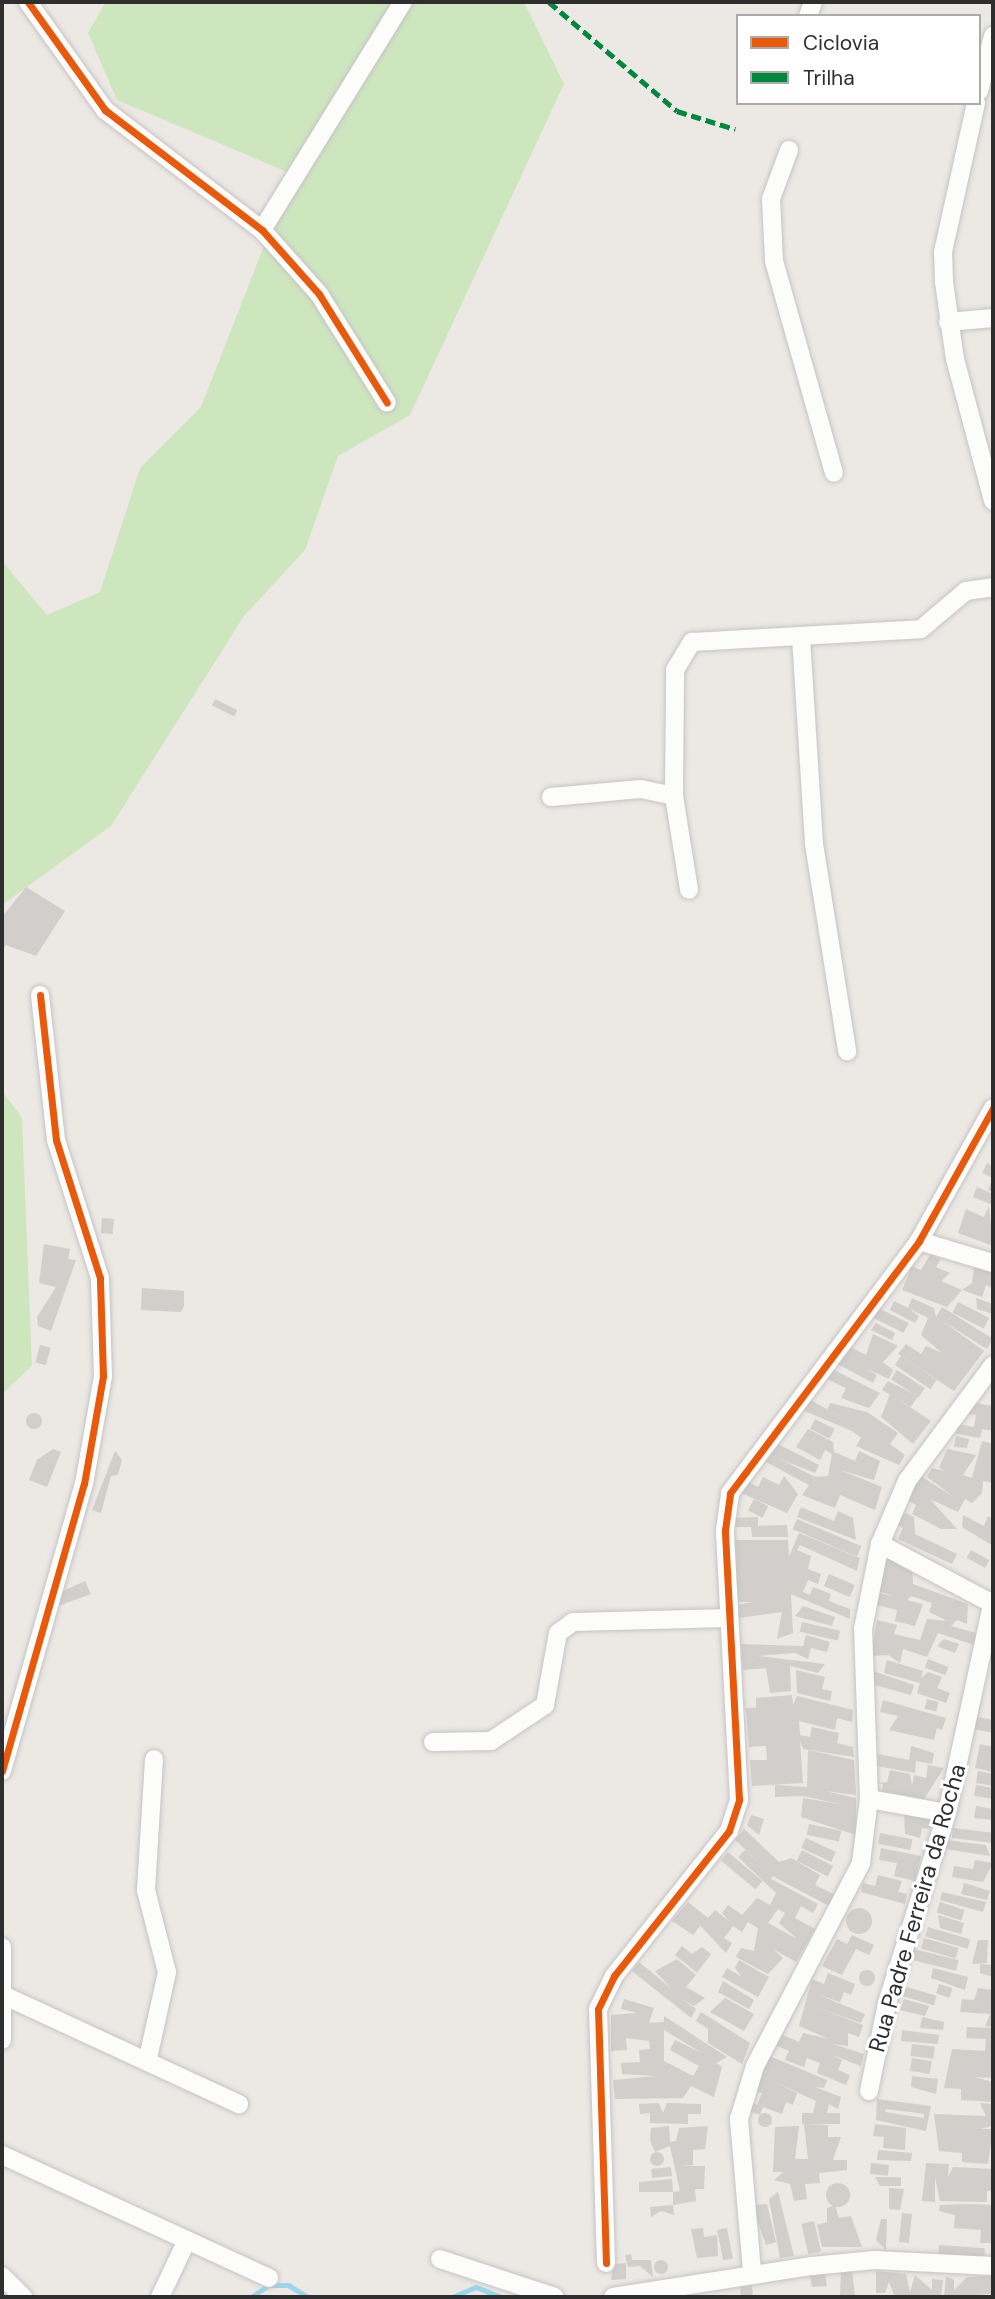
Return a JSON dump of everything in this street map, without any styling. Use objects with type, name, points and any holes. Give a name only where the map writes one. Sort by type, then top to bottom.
[{"type":"street","points":[[29,2],[105,110],[262,230],[319,294],[387,403]]},
{"type":"street","points":[[262,230],[403,2]]},
{"type":"street","points":[[981,84],[993,36]]},
{"type":"street","points":[[976,105],[943,252],[948,322],[993,501]]},
{"type":"street","points":[[789,150],[771,199],[774,261],[834,473]]},
{"type":"street","points":[[948,322],[993,318]]},
{"type":"street","points":[[689,890],[674,796],[675,670],[692,642],[801,638],[920,629],[966,591],[993,587]]},
{"type":"street","points":[[801,638],[814,844],[847,1051]]},
{"type":"street","points":[[551,797],[640,789],[674,796]]},
{"type":"street","points":[[2,1771],[81,1496],[103,1376],[100,1278],[56,1140],[40,995]]},
{"type":"street","points":[[606,2263],[598,2009],[614,1976],[708,1860],[736,1816],[725,1530],[730,1493],[919,1241],[988,1131],[993,1108]]},
{"type":"street","points":[[919,1241],[993,1262]]},
{"type":"street","points":[[752,2272],[739,2119],[744,2093],[851,1888],[869,1799],[863,1629],[880,1544],[907,1481],[993,1365]]},
{"type":"street","points":[[880,1544],[993,1603]]},
{"type":"street","name":"Rua Padre Ferreira da Rocha","points":[[869,2091],[887,2003],[947,1813],[993,1603]]},
{"type":"street","points":[[433,1742],[491,1741],[545,1705],[558,1633],[573,1622],[729,1618]]},
{"type":"street","points":[[148,2057],[167,1972],[146,1890],[154,1759]]},
{"type":"street","points":[[869,1799],[947,1813]]},
{"type":"street","points":[[2,1947],[5,1996],[2,2040]]},
{"type":"street","points":[[5,1996],[148,2057],[239,2104]]},
{"type":"street","points":[[2,2155],[270,2278]]},
{"type":"street","points":[[160,2297],[187,2240]]},
{"type":"street","points":[[440,2259],[555,2297]]},
{"type":"street","points":[[612,2297],[752,2272],[875,2260],[993,2266]]},
{"type":"street","points":[[2,2276],[23,2297]]},
{"type":"green space","points":[[106,2],[524,2],[564,84],[410,415],[338,456],[305,550],[244,616],[111,826],[2,905],[2,561],[47,615],[100,592],[140,468],[201,407],[292,174],[117,100],[88,33]]},
{"type":"green space","points":[[2,1091],[22,1118],[32,1366],[2,1394]]},
{"type":"building","points":[[215,699],[237,710],[234,717],[212,705]]},
{"type":"building","points":[[26,887],[65,911],[36,956],[6,945],[2,951],[2,917]]},
{"type":"building","points":[[987,1163],[993,1166],[993,1178],[982,1173]]},
{"type":"building","points":[[993,1178],[993,1192],[988,1190]]},
{"type":"building","points":[[977,1187],[993,1194],[993,1205],[973,1197]]},
{"type":"building","points":[[989,1206],[993,1246],[958,1233],[966,1209],[984,1217]]},
{"type":"building","points":[[102,1218],[114,1219],[113,1234],[101,1233]]},
{"type":"building","points":[[44,1244],[70,1249],[68,1259],[76,1260],[51,1331],[38,1326],[37,1317],[56,1287],[39,1283]]},
{"type":"building","points":[[930,1255],[941,1259],[936,1267],[950,1273],[941,1281],[962,1290],[947,1307],[902,1290],[912,1266],[921,1270]]},
{"type":"building","points":[[974,1267],[993,1270],[993,1288],[986,1285],[982,1297],[962,1290],[972,1283]]},
{"type":"building","points":[[142,1288],[184,1291],[184,1306],[181,1312],[141,1310]]},
{"type":"building","points":[[912,1298],[934,1308],[936,1317],[942,1307],[993,1339],[987,1349],[941,1320],[984,1351],[954,1391],[898,1354],[906,1344],[921,1354],[926,1346],[942,1353],[921,1335],[928,1318],[908,1308]]},
{"type":"building","points":[[976,1298],[993,1304],[993,1314],[977,1309]]},
{"type":"building","points":[[894,1301],[919,1316],[915,1323],[890,1310]]},
{"type":"building","points":[[958,1302],[989,1318],[984,1329],[953,1313]]},
{"type":"building","points":[[878,1308],[909,1323],[904,1333],[873,1318]]},
{"type":"building","points":[[876,1323],[895,1333],[892,1340],[871,1330]]},
{"type":"building","points":[[873,1334],[898,1346],[883,1362],[893,1370],[889,1379],[865,1368],[877,1375],[873,1383],[836,1363],[848,1346],[866,1355]]},
{"type":"building","points":[[40,1345],[51,1348],[46,1365],[35,1362]]},
{"type":"building","points":[[901,1356],[937,1380],[930,1389],[895,1365]]},
{"type":"building","points":[[832,1369],[880,1393],[869,1408],[841,1398],[846,1388],[825,1378]]},
{"type":"building","points":[[897,1370],[925,1388],[919,1397],[891,1379]]},
{"type":"building","points":[[888,1381],[918,1396],[911,1407],[882,1390]]},
{"type":"building","points":[[890,1394],[931,1421],[913,1444],[881,1417]]},
{"type":"building","points":[[810,1400],[856,1425],[827,1409],[830,1403],[867,1412],[898,1433],[890,1444],[905,1455],[899,1465],[856,1446],[861,1438],[852,1431],[802,1410]]},
{"type":"building","points":[[969,1402],[993,1406],[993,1431],[982,1429],[980,1438],[956,1434],[958,1424],[974,1427],[976,1415],[961,1413]]},
{"type":"building","points":[[31,1413],[37,1413],[42,1421],[40,1427],[31,1429],[26,1424],[26,1418]]},
{"type":"building","points":[[815,1419],[835,1429],[830,1439],[810,1429]]},
{"type":"building","points":[[808,1429],[833,1442],[834,1452],[855,1461],[859,1451],[880,1461],[874,1480],[840,1470],[882,1487],[875,1510],[840,1495],[835,1508],[802,1495],[809,1485],[764,1461],[778,1444],[819,1465],[815,1473],[780,1459],[815,1477],[828,1476],[832,1454],[825,1450],[820,1460],[796,1447]]},
{"type":"building","points":[[956,1436],[969,1439],[967,1448],[954,1447]]},
{"type":"building","points":[[982,1441],[993,1444],[993,1483],[983,1481],[982,1493],[972,1503],[965,1499],[958,1512],[930,1499],[957,1529],[941,1529],[912,1514],[916,1505],[904,1498],[919,1475],[954,1497],[927,1477],[932,1468],[945,1471],[939,1468],[947,1449],[976,1455],[963,1475],[972,1478]]},
{"type":"building","points":[[53,1449],[61,1452],[47,1487],[29,1480],[37,1460]]},
{"type":"building","points":[[115,1451],[122,1460],[118,1475],[111,1476],[101,1513],[92,1510]]},
{"type":"building","points":[[784,1476],[798,1494],[787,1513],[739,1492],[747,1481],[758,1487],[763,1477],[779,1485]]},
{"type":"building","points":[[754,1499],[768,1506],[762,1518],[748,1511]]},
{"type":"building","points":[[801,1507],[834,1521],[838,1511],[853,1518],[856,1540],[797,1517]]},
{"type":"building","points":[[906,1513],[914,1517],[915,1534],[957,1554],[952,1564],[898,1539],[903,1528],[891,1520]]},
{"type":"building","points":[[963,1515],[984,1526],[988,1516],[993,1519],[993,1546],[962,1527]]},
{"type":"building","points":[[758,1517],[758,1526],[787,1525],[788,1537],[752,1537],[751,1527],[734,1527],[735,1518]]},
{"type":"building","points":[[797,1519],[861,1546],[857,1556],[793,1529]]},
{"type":"building","points":[[799,1533],[860,1558],[857,1571],[800,1545],[797,1550],[811,1556],[808,1569],[821,1574],[818,1584],[808,1580],[803,1592],[810,1595],[813,1587],[831,1594],[829,1601],[850,1609],[850,1619],[791,1594],[793,1633],[777,1639],[782,1612],[739,1618],[738,1605],[752,1602],[738,1602],[733,1540],[788,1540],[789,1557]]},
{"type":"building","points":[[971,1550],[989,1560],[985,1568],[967,1558]]},
{"type":"building","points":[[883,1555],[912,1564],[913,1584],[968,1604],[967,1624],[957,1620],[951,1626],[976,1633],[974,1645],[938,1633],[927,1657],[903,1649],[900,1663],[888,1655],[871,1656],[877,1620],[897,1625],[894,1634],[920,1640],[927,1619],[947,1621],[929,1612],[932,1603],[911,1596],[907,1600],[923,1604],[915,1626],[895,1621],[897,1610],[873,1604],[875,1592],[892,1596],[873,1589]]},
{"type":"building","points":[[829,1574],[855,1585],[850,1597],[824,1586]]},
{"type":"building","points":[[85,1581],[91,1594],[58,1606],[61,1592]]},
{"type":"building","points":[[803,1606],[835,1617],[832,1626],[795,1616]]},
{"type":"building","points":[[802,1622],[840,1631],[838,1641],[800,1632]]},
{"type":"building","points":[[806,1635],[830,1642],[827,1652],[811,1648],[808,1659],[795,1653],[757,1656],[825,1664],[818,1673],[790,1666],[791,1691],[770,1693],[766,1668],[743,1670],[741,1644],[803,1646]]},
{"type":"building","points":[[944,1639],[959,1644],[955,1653],[937,1646]]},
{"type":"building","points":[[928,1659],[949,1667],[945,1675],[925,1667]]},
{"type":"building","points":[[887,1660],[923,1671],[921,1678],[928,1672],[942,1677],[937,1688],[950,1693],[946,1703],[917,1693],[920,1683],[884,1673]]},
{"type":"building","points":[[796,1670],[825,1677],[822,1689],[832,1691],[830,1701],[797,1693]]},
{"type":"building","points":[[873,1671],[914,1685],[911,1695],[871,1684]]},
{"type":"building","points":[[792,1695],[793,1705],[797,1696],[853,1710],[852,1722],[837,1718],[835,1730],[799,1721],[800,1735],[810,1737],[812,1727],[839,1733],[837,1743],[853,1747],[854,1757],[803,1749],[800,1741],[803,1783],[752,1786],[750,1760],[767,1760],[766,1746],[749,1747],[746,1708],[756,1708],[756,1698]]},
{"type":"building","points":[[927,1699],[939,1702],[936,1712],[925,1709]]},
{"type":"building","points":[[883,1700],[946,1718],[942,1730],[937,1728],[934,1740],[889,1730],[898,1716],[880,1712]]},
{"type":"building","points":[[977,1717],[993,1720],[993,1733],[974,1729]]},
{"type":"building","points":[[980,1744],[993,1747],[993,1772],[975,1768]]},
{"type":"building","points":[[911,1746],[934,1753],[932,1764],[916,1761],[915,1773],[877,1766],[878,1754],[909,1760]]},
{"type":"building","points":[[808,1750],[854,1760],[856,1795],[825,1791],[856,1798],[856,1835],[801,1817],[803,1798],[844,1805],[803,1796],[775,1797],[775,1785],[807,1787]]},
{"type":"building","points":[[928,1765],[944,1768],[924,1799],[882,1791],[883,1784],[876,1783],[887,1782],[890,1770],[910,1774],[912,1786],[914,1775],[926,1778]]},
{"type":"building","points":[[978,1771],[993,1774],[993,1786],[976,1783]]},
{"type":"building","points":[[976,1785],[993,1788],[991,1799],[974,1796]]},
{"type":"building","points":[[976,1806],[993,1809],[993,1820],[974,1818]]},
{"type":"building","points":[[904,1811],[932,1817],[930,1829],[922,1828],[920,1838],[905,1834]]},
{"type":"building","points":[[751,1815],[764,1819],[759,1835],[747,1825]]},
{"type":"building","points":[[809,1824],[841,1831],[839,1842],[807,1835]]},
{"type":"building","points":[[953,1828],[993,1833],[991,1843],[952,1838]]},
{"type":"building","points":[[744,1829],[779,1862],[791,1858],[820,1875],[815,1885],[835,1895],[829,1906],[776,1878],[735,1840]]},
{"type":"building","points":[[880,1833],[912,1839],[910,1850],[878,1844]]},
{"type":"building","points":[[806,1838],[836,1852],[831,1862],[801,1848]]},
{"type":"building","points":[[946,1840],[986,1845],[990,1856],[945,1849]]},
{"type":"building","points":[[881,1848],[921,1856],[915,1881],[894,1876],[897,1863],[879,1860]]},
{"type":"building","points":[[745,1850],[774,1875],[771,1879],[818,1904],[813,1913],[801,1906],[795,1918],[815,1929],[796,1962],[773,1949],[783,1958],[768,1974],[736,1957],[741,1948],[754,1951],[758,1928],[748,1922],[742,1932],[733,1926],[724,1938],[732,1943],[726,1953],[693,1918],[700,1926],[693,1935],[672,1921],[688,1902],[708,1918],[715,1910],[730,1922],[722,1913],[728,1905],[742,1915],[757,1898],[770,1905],[776,1893],[738,1857]],"holes":[[[778,1909],[785,1913],[779,1923],[797,1939],[768,1923]]]},
{"type":"building","points":[[802,1850],[833,1866],[828,1877],[797,1861]]},
{"type":"building","points":[[728,1852],[762,1881],[755,1889],[721,1860]]},
{"type":"building","points":[[975,1860],[993,1863],[983,1882],[952,1877],[954,1866],[973,1869]]},
{"type":"building","points":[[878,1875],[902,1881],[898,1892],[907,1894],[905,1904],[861,1892],[863,1883],[875,1886]]},
{"type":"building","points":[[964,1883],[990,1891],[987,1900],[961,1894]]},
{"type":"building","points":[[942,1892],[986,1902],[983,1912],[940,1900]]},
{"type":"building","points":[[940,1902],[965,1910],[961,1920],[937,1912]]},
{"type":"building","points":[[859,1908],[868,1912],[872,1921],[868,1930],[859,1934],[850,1930],[846,1921],[850,1912]]},
{"type":"building","points":[[938,1915],[964,1923],[961,1934],[940,1928]]},
{"type":"building","points":[[928,1927],[970,1939],[968,1949],[925,1937]]},
{"type":"building","points":[[852,1935],[874,1945],[869,1955],[856,1949],[842,1975],[822,1966],[837,1939],[847,1944]]},
{"type":"building","points":[[924,1938],[959,1948],[956,1958],[921,1949]]},
{"type":"building","points":[[978,1940],[988,1940],[987,1963],[972,1964]]},
{"type":"building","points":[[682,1946],[692,1954],[702,1947],[711,1954],[697,1973],[675,1955]]},
{"type":"building","points":[[914,1949],[959,1960],[956,1971],[911,1960]]},
{"type":"building","points":[[677,1959],[696,1975],[686,1987],[705,1998],[694,2006],[681,1998],[696,2009],[691,2018],[632,1971],[639,1962],[672,1989],[655,1971]]},
{"type":"building","points":[[739,1960],[769,1977],[758,1997],[722,1977],[727,1968],[742,1977],[735,1968]]},
{"type":"building","points":[[980,1964],[993,1965],[993,1977],[980,1973]]},
{"type":"building","points":[[933,1968],[968,1977],[965,1990],[931,1978]]},
{"type":"building","points":[[867,1970],[873,1972],[873,1984],[867,1986],[861,1984],[859,1978],[861,1972]]},
{"type":"building","points":[[828,1973],[855,1984],[851,1995],[844,1992],[840,2002],[819,1995],[865,2014],[861,2023],[816,2007],[863,2025],[859,2037],[848,2033],[848,2046],[833,2044],[864,2054],[861,2066],[832,2055],[842,2060],[838,2070],[850,2075],[846,2085],[817,2073],[820,2063],[807,2058],[804,2067],[785,2060],[789,2051],[775,2045],[780,2034],[799,2042],[803,2033],[829,2039],[799,2026],[812,1979],[824,1984]]},
{"type":"building","points":[[723,1981],[754,2000],[749,2009],[718,1992]]},
{"type":"building","points":[[939,1984],[952,1988],[949,1998],[936,1994]]},
{"type":"building","points":[[903,1986],[937,1996],[934,2005],[900,1996]]},
{"type":"building","points":[[978,1988],[993,1990],[993,2027],[985,2026],[990,2014],[960,2012],[962,1999],[974,2000]]},
{"type":"building","points":[[725,1998],[754,2014],[744,2031],[710,2012]]},
{"type":"building","points":[[624,1999],[654,2008],[649,2023],[664,2022],[664,2016],[727,2057],[716,2063],[722,2067],[714,2097],[691,2086],[683,2098],[615,2099],[613,2080],[657,2076],[622,2074],[621,2063],[640,2062],[639,2050],[650,2049],[649,2041],[626,2038],[627,2050],[611,2051],[611,2015],[637,2013],[621,2009]],"holes":[[[664,2030],[702,2053],[675,2040],[670,2050],[699,2066],[693,2076],[664,2061]]]},
{"type":"building","points":[[904,1999],[929,2006],[925,2016],[900,2010]]},
{"type":"building","points":[[701,2012],[750,2043],[742,2064],[708,2043],[708,2029],[696,2021]]},
{"type":"building","points":[[922,2017],[944,2022],[943,2030],[920,2028]]},
{"type":"building","points":[[967,2027],[993,2028],[993,2078],[974,2077],[993,2082],[993,2102],[961,2100],[961,2089],[944,2088],[952,2049],[985,2051],[986,2039],[966,2038]]},
{"type":"building","points":[[902,2030],[939,2035],[938,2044],[901,2041]]},
{"type":"building","points":[[912,2044],[935,2047],[933,2059],[911,2056]]},
{"type":"building","points":[[767,2055],[827,2080],[824,2088],[815,2087],[841,2097],[838,2109],[829,2104],[827,2113],[840,2113],[840,2124],[802,2124],[802,2113],[813,2113],[816,2101],[771,2080],[797,2093],[793,2105],[786,2102],[782,2114],[763,2107],[760,2115],[745,2110],[748,2101],[757,2105],[762,2093],[753,2090]]},
{"type":"building","points":[[912,2058],[932,2061],[930,2074],[910,2071]]},
{"type":"building","points":[[912,2076],[938,2079],[936,2094],[911,2087]]},
{"type":"building","points":[[877,2099],[931,2106],[926,2131],[876,2120]],"holes":[[[886,2109],[924,2114],[924,2118],[885,2112]]]},
{"type":"building","points":[[659,2103],[663,2113],[667,2103],[701,2104],[701,2114],[688,2114],[688,2124],[650,2123],[650,2113],[640,2114],[639,2104]]},
{"type":"building","points":[[980,2103],[993,2104],[993,2126],[979,2129],[993,2129],[988,2164],[962,2162],[962,2153],[939,2151],[934,2114],[986,2116]]},
{"type":"building","points":[[765,2113],[770,2115],[770,2125],[765,2127],[760,2125],[758,2120],[760,2115]]},
{"type":"building","points":[[804,2124],[828,2125],[828,2137],[841,2137],[833,2160],[847,2160],[847,2170],[819,2173],[820,2183],[805,2184],[807,2199],[794,2201],[790,2184],[774,2180],[783,2172],[773,2172],[775,2127],[799,2126],[795,2159],[808,2159]]},
{"type":"building","points":[[875,2124],[906,2128],[905,2150],[883,2148],[884,2137],[873,2136]]},
{"type":"building","points":[[669,2126],[670,2142],[676,2141],[679,2128],[708,2126],[705,2149],[693,2150],[693,2165],[680,2166],[705,2166],[704,2189],[695,2189],[696,2201],[673,2205],[673,2192],[680,2191],[670,2146],[655,2152],[650,2141],[651,2128]]},
{"type":"building","points":[[878,2150],[912,2153],[911,2161],[877,2160]]},
{"type":"building","points":[[654,2152],[660,2152],[664,2159],[660,2166],[654,2166],[650,2162],[650,2156]]},
{"type":"building","points":[[871,2163],[889,2165],[888,2176],[870,2174]]},
{"type":"building","points":[[926,2163],[949,2164],[948,2177],[953,2167],[993,2169],[993,2191],[987,2191],[987,2202],[940,2201],[935,2177],[935,2202],[922,2201]]},
{"type":"building","points":[[671,2167],[672,2176],[652,2178],[651,2169]]},
{"type":"building","points":[[875,2177],[901,2177],[901,2186],[880,2186]]},
{"type":"building","points":[[672,2179],[673,2192],[639,2192],[639,2182]]},
{"type":"building","points":[[838,2183],[847,2186],[850,2195],[847,2204],[838,2207],[829,2204],[826,2195],[829,2186]]},
{"type":"building","points":[[889,2188],[904,2189],[900,2210],[889,2209]]},
{"type":"building","points":[[778,2192],[794,2256],[780,2258],[769,2199]]},
{"type":"building","points":[[767,2204],[776,2242],[766,2245],[752,2205]]},
{"type":"building","points":[[673,2205],[674,2215],[661,2211],[651,2217],[650,2207]]},
{"type":"building","points":[[835,2205],[839,2218],[851,2216],[862,2247],[822,2247],[817,2225],[827,2222],[827,2208]]},
{"type":"building","points":[[940,2205],[993,2205],[991,2243],[980,2243],[981,2230],[954,2228],[955,2215],[939,2211]]},
{"type":"building","points":[[902,2213],[912,2214],[909,2243],[899,2242]]},
{"type":"building","points":[[881,2219],[887,2219],[886,2250],[876,2240]]},
{"type":"building","points":[[814,2221],[821,2251],[808,2254],[801,2224]]},
{"type":"building","points":[[703,2228],[704,2237],[717,2235],[718,2256],[697,2258],[691,2229]]},
{"type":"building","points":[[727,2228],[733,2258],[723,2260],[717,2230]]},
{"type":"building","points":[[939,2245],[985,2248],[984,2259],[938,2256]]},
{"type":"building","points":[[631,2254],[632,2260],[651,2260],[653,2277],[640,2266],[628,2267],[625,2255]]},
{"type":"building","points":[[661,2260],[666,2262],[666,2272],[661,2274],[656,2272],[654,2267],[656,2262]]},
{"type":"building","points":[[626,2263],[626,2279],[611,2280],[613,2264]]},
{"type":"building","points":[[852,2270],[855,2297],[840,2297],[841,2271]]},
{"type":"building","points":[[876,2271],[906,2274],[910,2292],[915,2275],[932,2290],[932,2279],[943,2280],[941,2297],[894,2295],[889,2282],[885,2293],[876,2293]]},
{"type":"building","points":[[825,2274],[827,2286],[812,2287],[810,2276]]},
{"type":"building","points":[[946,2276],[954,2280],[954,2290],[967,2277],[993,2276],[993,2294],[944,2297]]},
{"type":"building","points":[[752,2284],[753,2297],[741,2297],[740,2285]]},
{"type":"waterway","points":[[251,2297],[269,2285],[288,2285],[308,2297]]},
{"type":"waterway","points":[[452,2297],[476,2287],[501,2297]]},
{"type":"marked path","points":[[549,2],[677,111],[735,129]]},
{"type":"cycle path","points":[[28,2],[105,110],[262,230],[319,294],[387,403]]},
{"type":"cycle path","points":[[2,1771],[84,1484],[103,1376],[100,1278],[56,1140],[40,995]]},
{"type":"cycle path","points":[[606,2263],[598,2009],[614,1976],[729,1831],[739,1800],[725,1530],[730,1493],[919,1241],[993,1108]]}]
